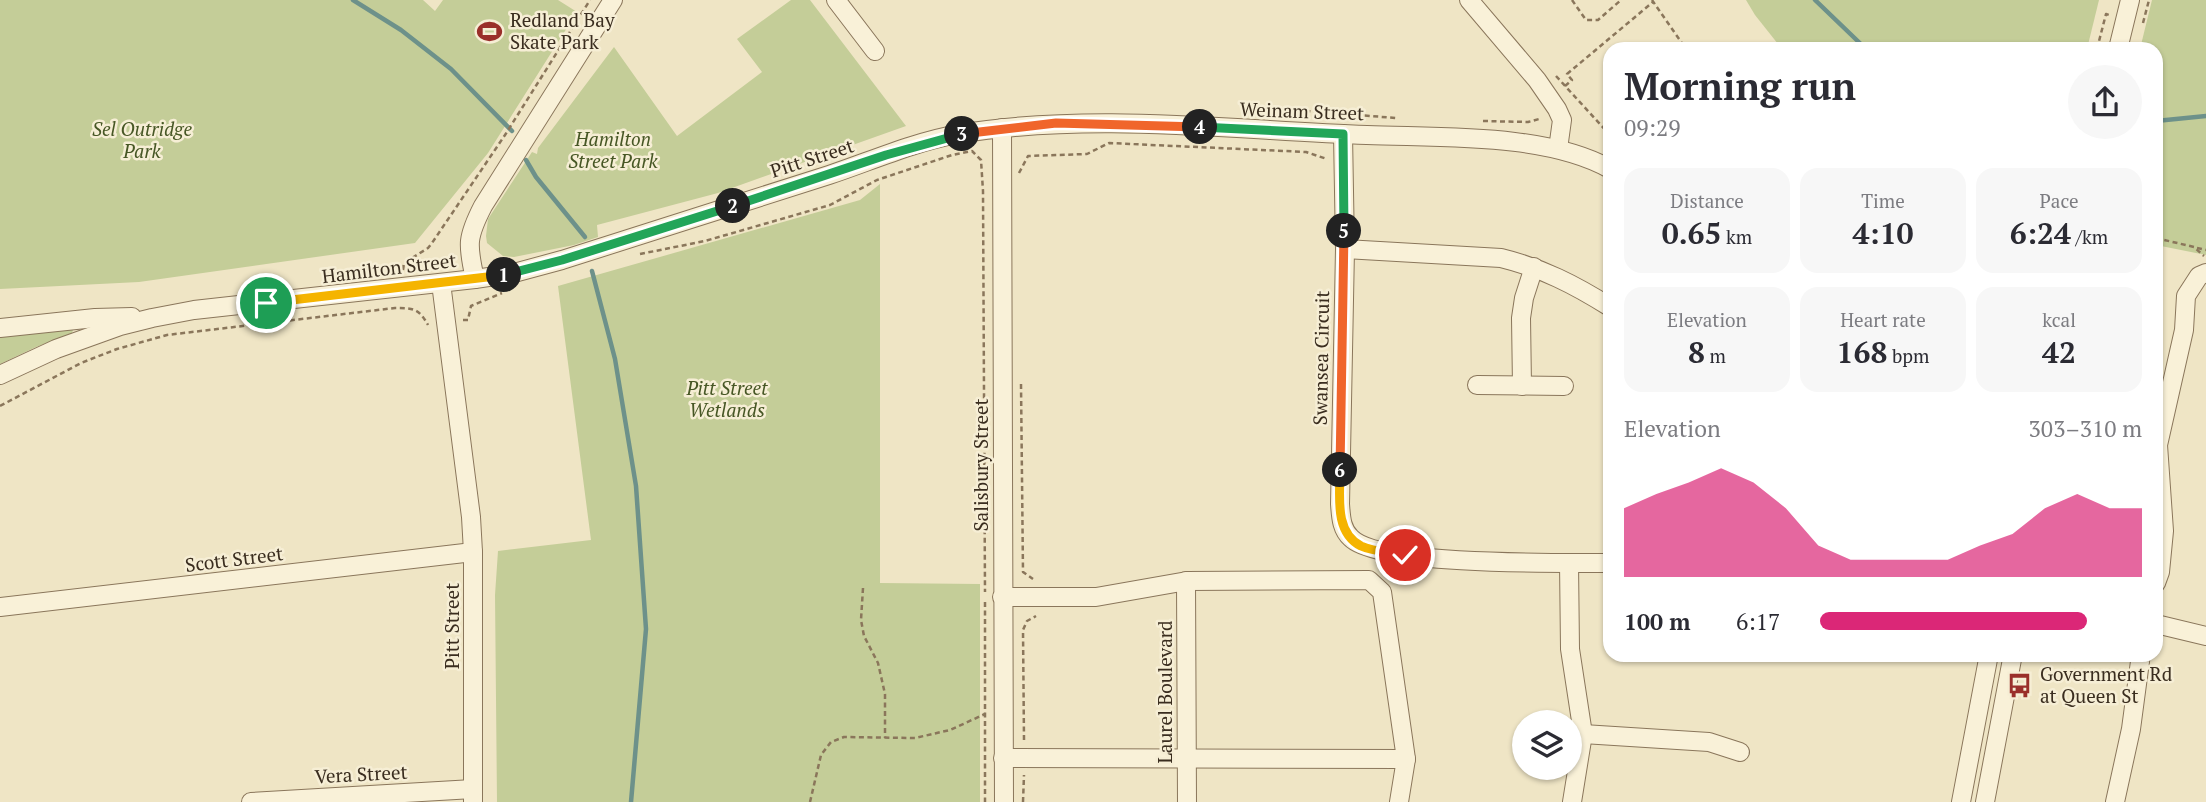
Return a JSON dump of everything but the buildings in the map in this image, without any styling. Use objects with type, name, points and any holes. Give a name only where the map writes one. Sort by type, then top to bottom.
[{"type":"street","name":"Hamilton Street","points":[[0,375],[82,340],[152,318],[194,310],[475,279],[470,256],[471,230],[483,206],[613,0]]},
{"type":"street","points":[[836,0],[875,51]]},
{"type":"street","points":[[1469,0],[1537,80],[1557,109],[1562,120],[1558,149]]},
{"type":"street","points":[[2120,42],[2130,0]]},
{"type":"street","name":"Weinam Street","points":[[1002,128],[1056,123],[1118,124],[1486,139],[1558,149],[1603,165]]},
{"type":"street","name":"Pitt Street","points":[[475,279],[510,274],[562,260],[954,135],[1002,128]]},
{"type":"street","name":"Salisbury Street","points":[[1002,128],[1002,597],[994,713],[1003,758],[1004,802]]},
{"type":"street","name":"Swansea Circuit","points":[[1343,134],[1345,249],[1340,503],[1342,524],[1350,538],[1362,546],[1377,550],[1458,561],[1603,563]]},
{"type":"street","points":[[1345,249],[1502,258],[1534,267],[1572,284],[1603,303]]},
{"type":"street","points":[[1522,386],[1521,318],[1534,267]]},
{"type":"street","points":[[2163,423],[2184,330],[2186,296],[2200,276],[2206,273]]},
{"type":"street","name":"Pitt Street","points":[[441,283],[471,517],[473,795]]},
{"type":"street","points":[[0,328],[114,316],[152,318]]},
{"type":"street","points":[[1477,385],[1564,386]]},
{"type":"street","points":[[2163,517],[2163,541]]},
{"type":"street","name":"Scott Street","points":[[0,607],[473,552]]},
{"type":"street","points":[[1569,563],[1570,649],[1583,734],[1572,802]]},
{"type":"street","points":[[1002,597],[1096,597],[1186,581],[1370,580],[1382,592],[1406,759],[1399,802]]},
{"type":"street","name":"Laurel Boulevard","points":[[1186,581],[1186,802]]},
{"type":"street","points":[[2163,626],[2206,636]]},
{"type":"street","points":[[1961,802],[1987,662]]},
{"type":"street","points":[[1986,802],[2012,662]]},
{"type":"street","points":[[2115,802],[2131,729],[2140,662]]},
{"type":"street","points":[[1583,734],[1709,742],[1740,752]]},
{"type":"street","points":[[1003,758],[1406,759]]},
{"type":"street","name":"Vera Street","points":[[251,802],[473,795]]},
{"type":"path","points":[[403,271],[404,263],[432,243],[505,135],[590,0]]},
{"type":"path","points":[[1572,0],[1586,20],[1598,20],[1621,0]]},
{"type":"path","points":[[1605,42],[1653,1],[1681,42]]},
{"type":"path","points":[[1565,86],[1572,80],[1567,74],[1603,43]]},
{"type":"path","points":[[1280,109],[1405,118]]},
{"type":"path","points":[[1480,121],[1528,122],[1539,119]]},
{"type":"path","points":[[1016,178],[1028,156],[1087,154],[1109,143],[1306,152],[1323,159]]},
{"type":"path","points":[[632,256],[705,241],[830,205],[877,180],[952,155],[971,151],[981,160],[984,191],[994,713],[985,802]]},
{"type":"path","points":[[2163,240],[2206,250]]},
{"type":"path","points":[[2194,247],[2206,258]]},
{"type":"path","points":[[463,320],[468,320],[471,306],[508,292]]},
{"type":"path","points":[[0,407],[81,363],[117,349],[167,335],[406,306],[421,314],[427,326],[431,325]]},
{"type":"path","points":[[1020,375],[1023,572],[1036,581]]},
{"type":"path","points":[[863,588],[860,620],[864,636],[878,663],[885,694],[885,738]]},
{"type":"path","points":[[1023,802],[1023,630],[1027,621],[1036,616]]},
{"type":"path","points":[[810,802],[821,755],[831,741],[844,737],[915,738],[950,730],[994,713]]},
{"type":"green space","name":"Sel Outridge Park","points":[[0,0],[423,0],[435,11],[443,0],[558,0],[577,12],[488,153],[415,243],[139,282],[0,289]]},
{"type":"green space","name":"Hamilton Street Park","points":[[791,0],[810,0],[906,126],[718,193],[597,225],[598,237],[574,245],[514,257],[503,256],[487,243],[488,219],[532,152],[537,154],[538,148],[614,47],[677,136],[762,72],[737,39]]},
{"type":"green space","points":[[1746,0],[2099,0],[2089,42],[1776,42]]},
{"type":"green space","points":[[2152,0],[2206,0],[2206,255],[2163,246],[2163,42],[2142,42]]},
{"type":"green space","name":"Pitt Street Wetlands","points":[[880,184],[880,583],[980,584],[980,802],[497,802],[495,595],[498,551],[591,540],[558,286],[860,200]]},
{"type":"green space","points":[[70,327],[72,333],[0,364],[0,336]]},
{"type":"waterway","points":[[353,0],[401,30],[451,69],[512,131]]},
{"type":"waterway","points":[[1815,0],[1859,42]]},
{"type":"waterway","points":[[2163,120],[2206,116]]},
{"type":"waterway","points":[[526,160],[536,177],[585,237]]},
{"type":"waterway","points":[[592,271],[615,359],[636,486],[646,629],[631,802]]},
{"type":"place","name":"Redland Bay Skate Park","points":[[490,31]]},
{"type":"place","name":"Government Rd at Queen St","points":[[2020,685]]},
{"type":"route","points":[[266,303],[510,274],[562,260],[954,135],[1056,123],[1343,134],[1345,249],[1340,503],[1342,524],[1350,538],[1362,546],[1405,555]]}]
